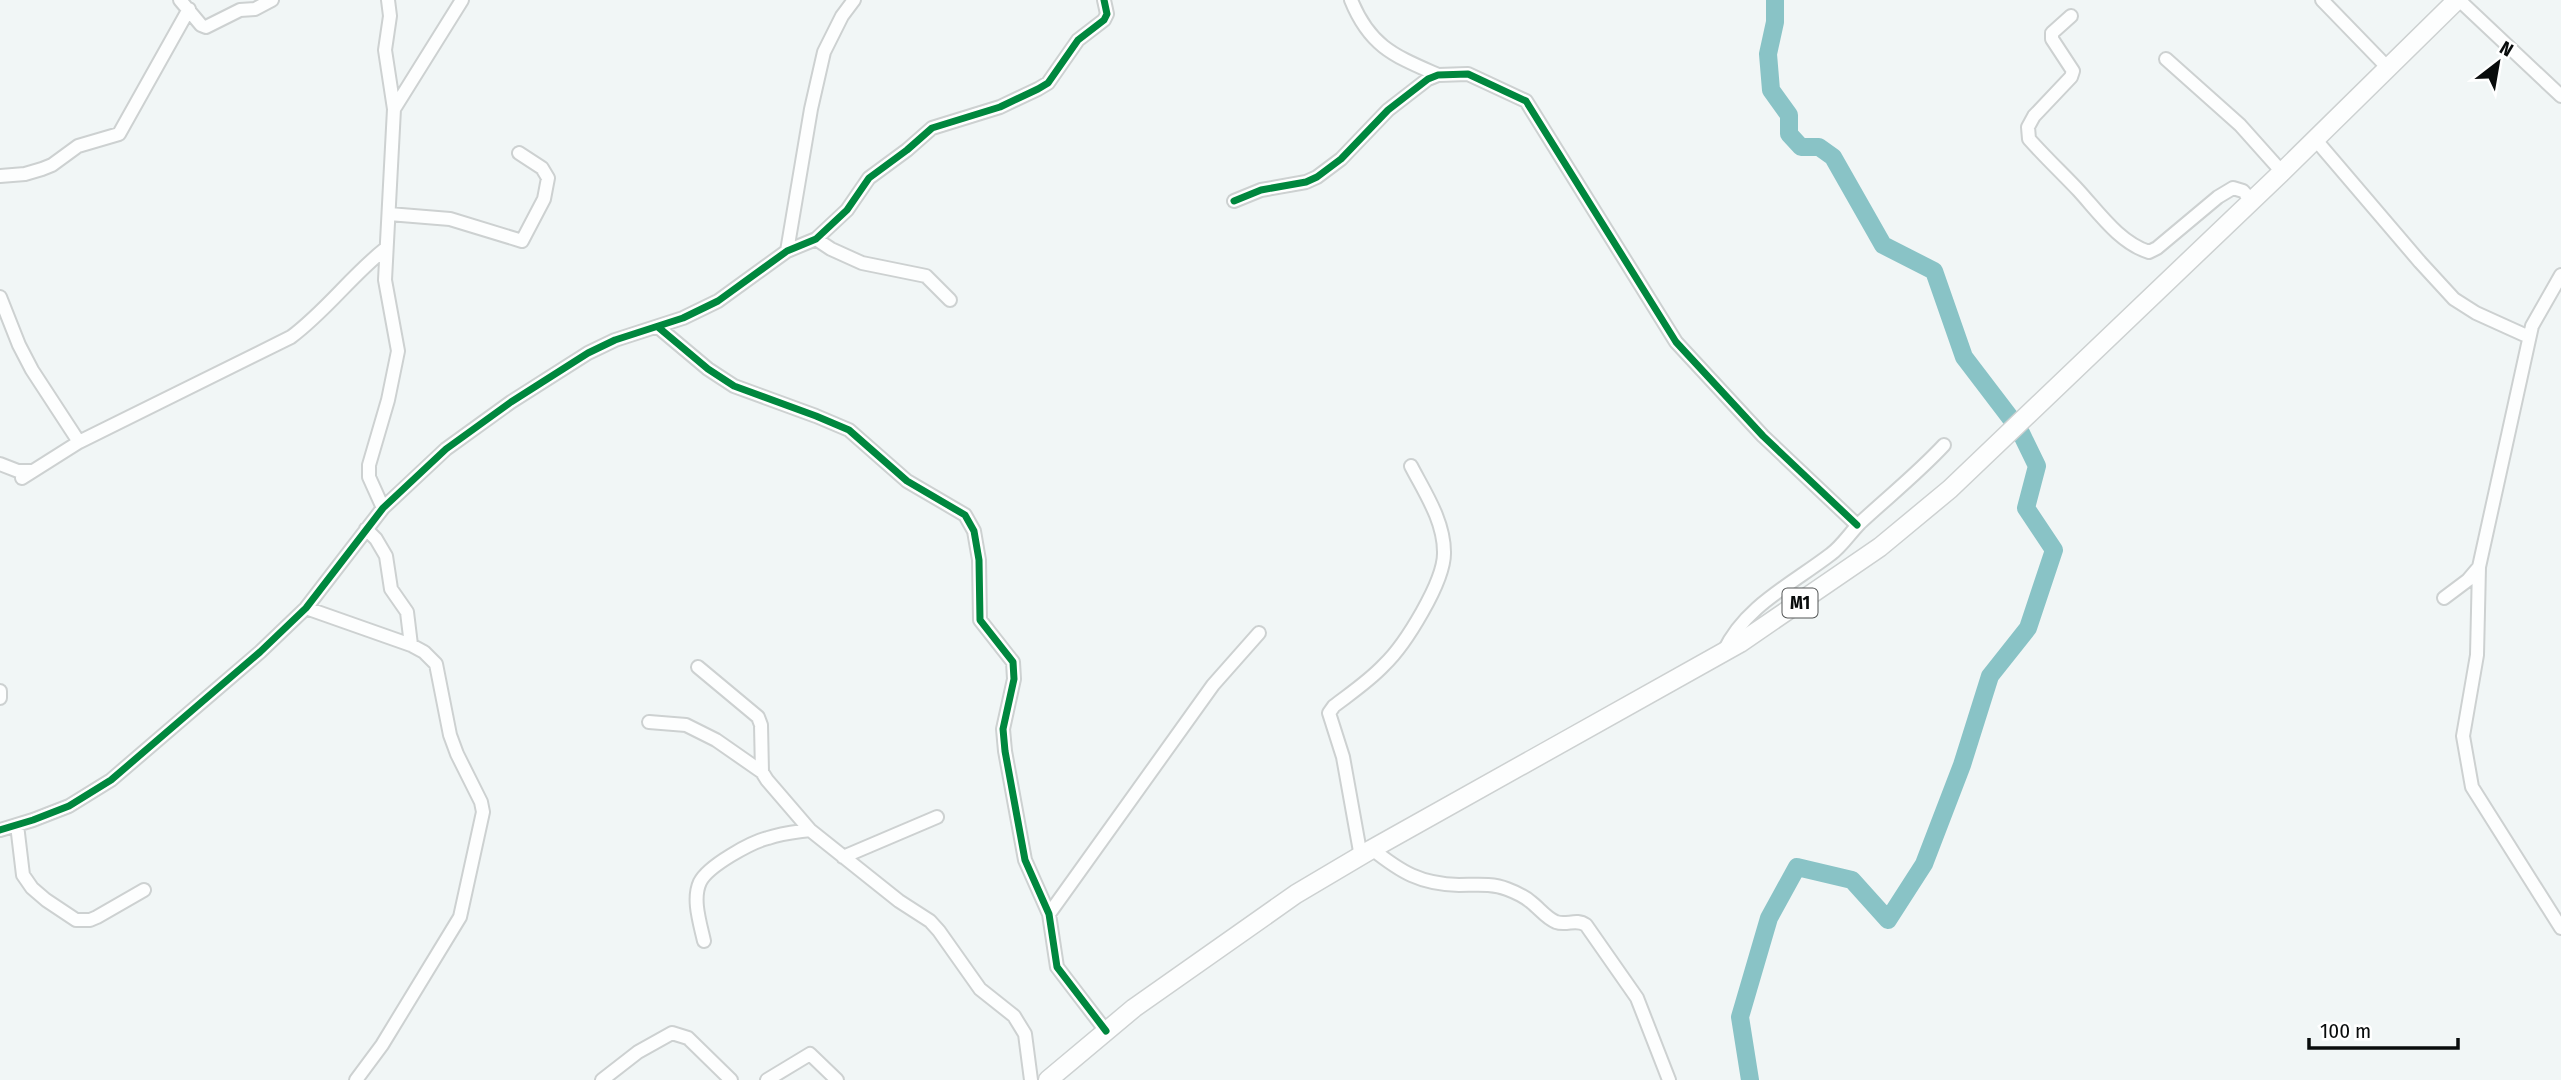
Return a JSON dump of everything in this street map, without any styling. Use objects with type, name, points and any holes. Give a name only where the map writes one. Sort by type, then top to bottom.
[{"type":"highway","name":"M1","points":[[1048,1080],[1133,1008],[1296,894],[1723,653],[1880,547],[1933,505],[2458,0]]},
{"type":"street","points":[[0,176],[25,174],[42,169],[82,144],[119,134],[184,4],[201,25],[206,27],[240,10],[255,9],[272,0]]},
{"type":"street","points":[[383,508],[369,477],[369,465],[388,400],[398,351],[385,280],[394,109],[385,50],[390,16],[388,0]]},
{"type":"street","points":[[394,109],[461,0]]},
{"type":"street","points":[[788,251],[811,109],[824,52],[842,16],[854,0]]},
{"type":"street","points":[[0,830],[69,806],[111,780],[260,652],[306,608],[383,508],[446,449],[511,402],[588,353],[615,340],[683,318],[718,301],[788,251],[816,239],[847,210],[869,178],[932,128],[1000,107],[1048,83],[1078,40],[1104,20],[1107,14],[1104,0]]},
{"type":"street","points":[[1351,0],[1358,18],[1374,40],[1393,55],[1438,75]]},
{"type":"street","points":[[2322,0],[2388,68]]},
{"type":"street","points":[[2458,0],[2561,96]]},
{"type":"street","points":[[2071,16],[2052,33],[2052,39],[2073,71],[2034,116],[2028,127],[2029,139],[2092,208],[2118,233],[2140,249],[2149,252],[2233,188],[2243,191],[2251,200]]},
{"type":"street","points":[[2166,59],[2241,125],[2282,172]]},
{"type":"street","points":[[1234,201],[1261,190],[1306,183],[1317,177],[1340,159],[1388,110],[1428,79],[1438,75],[1468,74],[1525,102],[1676,342],[1763,436],[1857,525]]},
{"type":"street","points":[[2315,139],[2454,299],[2476,313],[2529,337]]},
{"type":"street","points":[[389,214],[450,219],[522,241],[544,199],[548,178],[542,168],[519,153]]},
{"type":"street","points":[[816,239],[862,263],[926,275],[950,300]]},
{"type":"street","points":[[0,464],[27,475],[79,442],[291,337],[314,320],[362,268],[385,249]]},
{"type":"street","points":[[2561,275],[2556,293],[2532,326],[2479,567],[2477,655],[2463,736],[2472,787],[2561,928]]},
{"type":"street","points":[[0,297],[32,370],[79,442]]},
{"type":"street","points":[[658,327],[708,369],[734,386],[849,430],[907,481],[965,515],[974,531],[979,561],[980,620],[1013,662],[1014,679],[1003,729],[1025,860],[1048,914],[1056,967],[1106,1031]]},
{"type":"street","points":[[1723,653],[1732,634],[1748,614],[1834,552],[1857,525],[1927,464],[1944,445]]},
{"type":"street","points":[[1411,466],[1436,514],[1444,552],[1438,583],[1417,620],[1387,663],[1329,713],[1343,757],[1366,853],[1418,879],[1446,884],[1495,886],[1516,893],[1558,923],[1573,921],[1586,925],[1637,998],[1669,1080]]},
{"type":"street","points":[[366,529],[386,556],[391,589],[407,612],[411,645]]},
{"type":"street","points":[[2444,598],[2468,580],[2479,567]]},
{"type":"street","points":[[306,608],[411,645],[424,652],[436,664],[450,735],[481,802],[483,812],[460,917],[382,1045],[356,1080]]},
{"type":"street","points":[[1048,914],[1213,685],[1259,633]]},
{"type":"street","points":[[698,667],[758,717],[761,725],[762,772]]},
{"type":"street","points":[[0,691],[0,698]]},
{"type":"street","points":[[649,722],[686,725],[716,740],[762,772],[810,830],[899,901],[930,921],[980,989],[1014,1016],[1025,1034],[1031,1080]]},
{"type":"street","points":[[843,857],[937,817]]},
{"type":"street","points":[[17,825],[23,875],[46,900],[76,920],[97,917],[144,890]]},
{"type":"street","points":[[704,941],[697,909],[700,881],[712,868],[765,838],[810,830]]},
{"type":"street","points":[[602,1080],[638,1052],[672,1033],[688,1038],[731,1080]]},
{"type":"street","points":[[767,1080],[810,1054],[837,1080]]},
{"type":"waterway","points":[[1775,0],[1775,22],[1768,54],[1771,90],[1789,115],[1789,134],[1801,147],[1819,147],[1833,157],[1883,245],[1934,271],[1964,357],[2012,420]]},
{"type":"waterway","points":[[1750,1080],[1740,1017],[1769,918],[1797,867],[1852,880],[1888,920],[1924,864],[1962,765],[1990,676],[2028,628],[2054,550],[2026,508],[2037,466],[2021,433]]},
{"type":"cycle path","points":[[0,830],[69,806],[111,780],[260,652],[306,608],[383,508],[446,449],[511,402],[588,353],[615,340],[683,318],[718,301],[787,251],[816,239],[847,210],[869,178],[932,128],[1000,107],[1048,83],[1078,40],[1104,20],[1107,14],[1104,0]]},
{"type":"cycle path","points":[[1234,201],[1261,190],[1306,182],[1317,177],[1341,159],[1388,110],[1428,79],[1438,75],[1468,74],[1526,101],[1676,342],[1763,436],[1857,525]]},
{"type":"cycle path","points":[[658,327],[708,369],[734,386],[849,430],[907,481],[965,515],[974,531],[979,560],[980,620],[1013,662],[1014,679],[1003,729],[1025,860],[1049,914],[1057,967],[1106,1031]]}]
